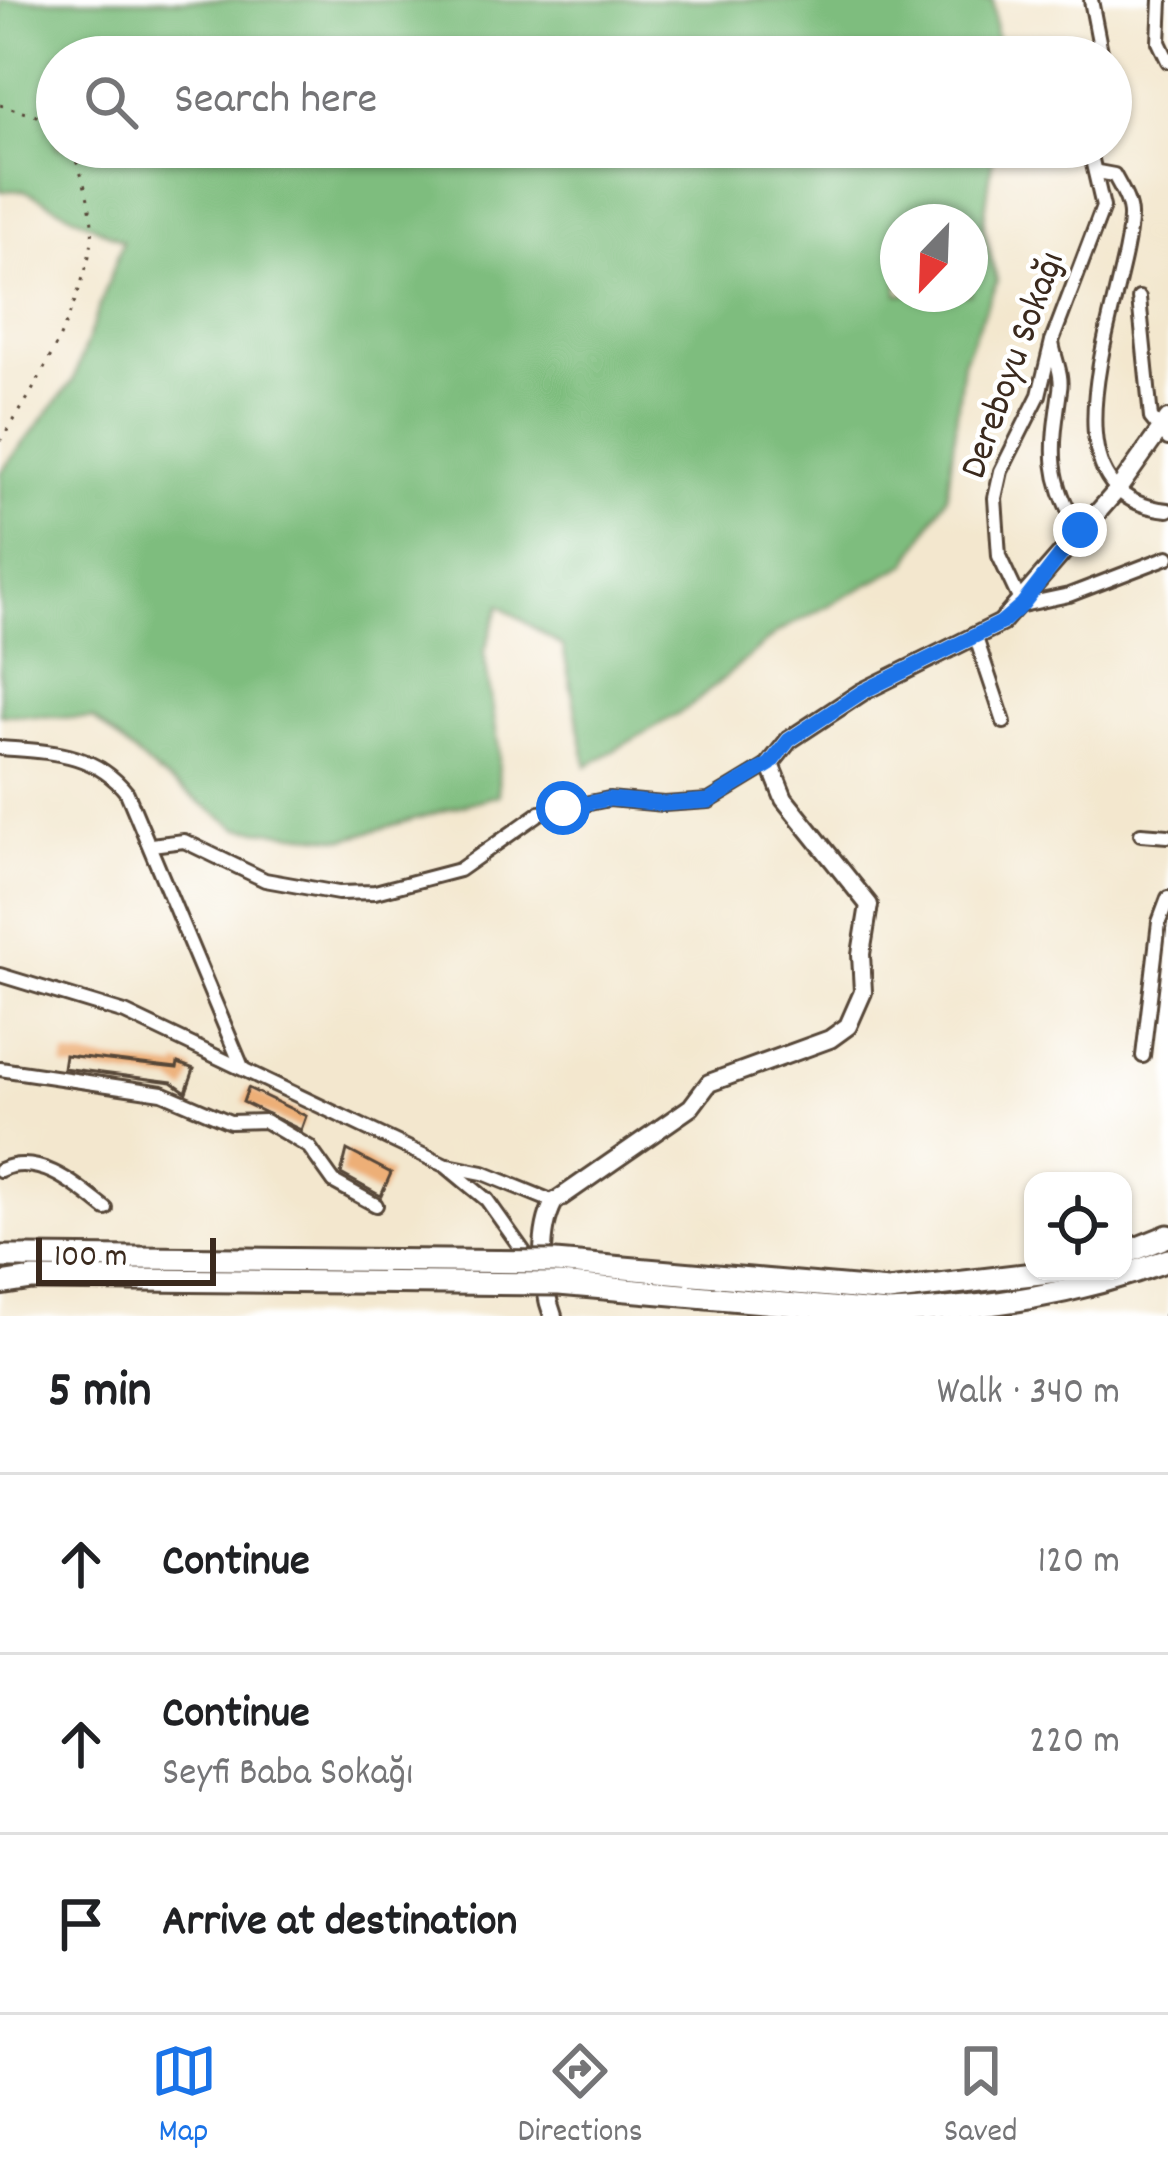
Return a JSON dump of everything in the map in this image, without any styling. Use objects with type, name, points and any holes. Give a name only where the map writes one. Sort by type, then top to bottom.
[{"type":"highway","points":[[1132,1250],[1168,1235]]},
{"type":"highway","points":[[0,1257],[29,1268],[559,1284],[888,1302],[1025,1302],[1104,1284],[1168,1260]]},
{"type":"highway","points":[[0,1282],[29,1268]]},
{"type":"highway","points":[[888,1302],[1024,1277]]},
{"type":"street","points":[[1091,0],[1098,36]]},
{"type":"street","points":[[1161,0],[1159,42],[1168,61]]},
{"type":"street","name":"Dereboyu Sokağı","points":[[1022,605],[999,556],[995,499],[1001,471],[1040,395],[1052,341],[1103,207],[1097,168]]},
{"type":"street","points":[[1098,172],[1114,175],[1131,211],[1101,340],[1096,411],[1102,461],[1119,488],[1147,508],[1168,510]]},
{"type":"street","points":[[151,844],[184,841],[265,880],[338,893],[375,892],[459,870],[540,813],[609,799],[664,804],[709,801],[770,764],[789,740],[862,692],[976,638],[1022,605],[1165,429],[1151,418],[1139,298]]},
{"type":"street","points":[[1052,341],[1061,388],[1053,413],[1057,488],[1080,530]]},
{"type":"street","points":[[1022,605],[1069,596],[1168,557]]},
{"type":"street","points":[[976,638],[1004,722]]},
{"type":"street","points":[[0,748],[64,753],[97,764],[127,793],[242,1067]]},
{"type":"street","points":[[550,1308],[545,1219],[554,1202],[691,1107],[709,1083],[830,1039],[848,1026],[863,992],[861,954],[869,905],[784,799],[770,764]]},
{"type":"street","points":[[1141,834],[1168,836]]},
{"type":"street","points":[[1143,1056],[1159,922],[1168,898]]},
{"type":"street","points":[[0,975],[125,1013],[446,1166],[487,1200],[525,1246],[550,1308]]},
{"type":"street","points":[[0,1069],[162,1093],[230,1122],[265,1121],[310,1147],[334,1182],[376,1205]]},
{"type":"street","points":[[0,1170],[14,1163],[37,1166],[70,1181],[106,1209]]},
{"type":"street","points":[[446,1166],[483,1173],[554,1202]]},
{"type":"path","points":[[0,105],[36,116]]},
{"type":"path","points":[[0,441],[31,397],[93,243],[80,168]]},
{"type":"green space","points":[[0,0],[993,0],[996,36],[36,36],[36,168],[991,168],[986,204],[880,204],[880,312],[984,312],[963,362],[947,496],[907,564],[778,632],[691,706],[587,766],[563,647],[500,605],[484,653],[499,749],[498,795],[345,839],[238,828],[157,773],[94,719],[0,714],[0,473],[73,381],[123,241],[24,190],[0,191]]},
{"type":"green space","points":[[988,246],[997,281],[988,302]]},
{"type":"building","points":[[65,1055],[177,1068],[178,1063],[194,1069],[186,1092],[172,1082],[63,1068]]},
{"type":"building","points":[[248,1088],[306,1116],[301,1130],[243,1102]]},
{"type":"building","points":[[347,1150],[391,1173],[381,1196],[341,1174]]},
{"type":"route","points":[[563,808],[609,799],[664,804],[709,801],[770,764],[789,740],[862,692],[938,659],[1001,623],[1022,605],[1080,530]]}]
